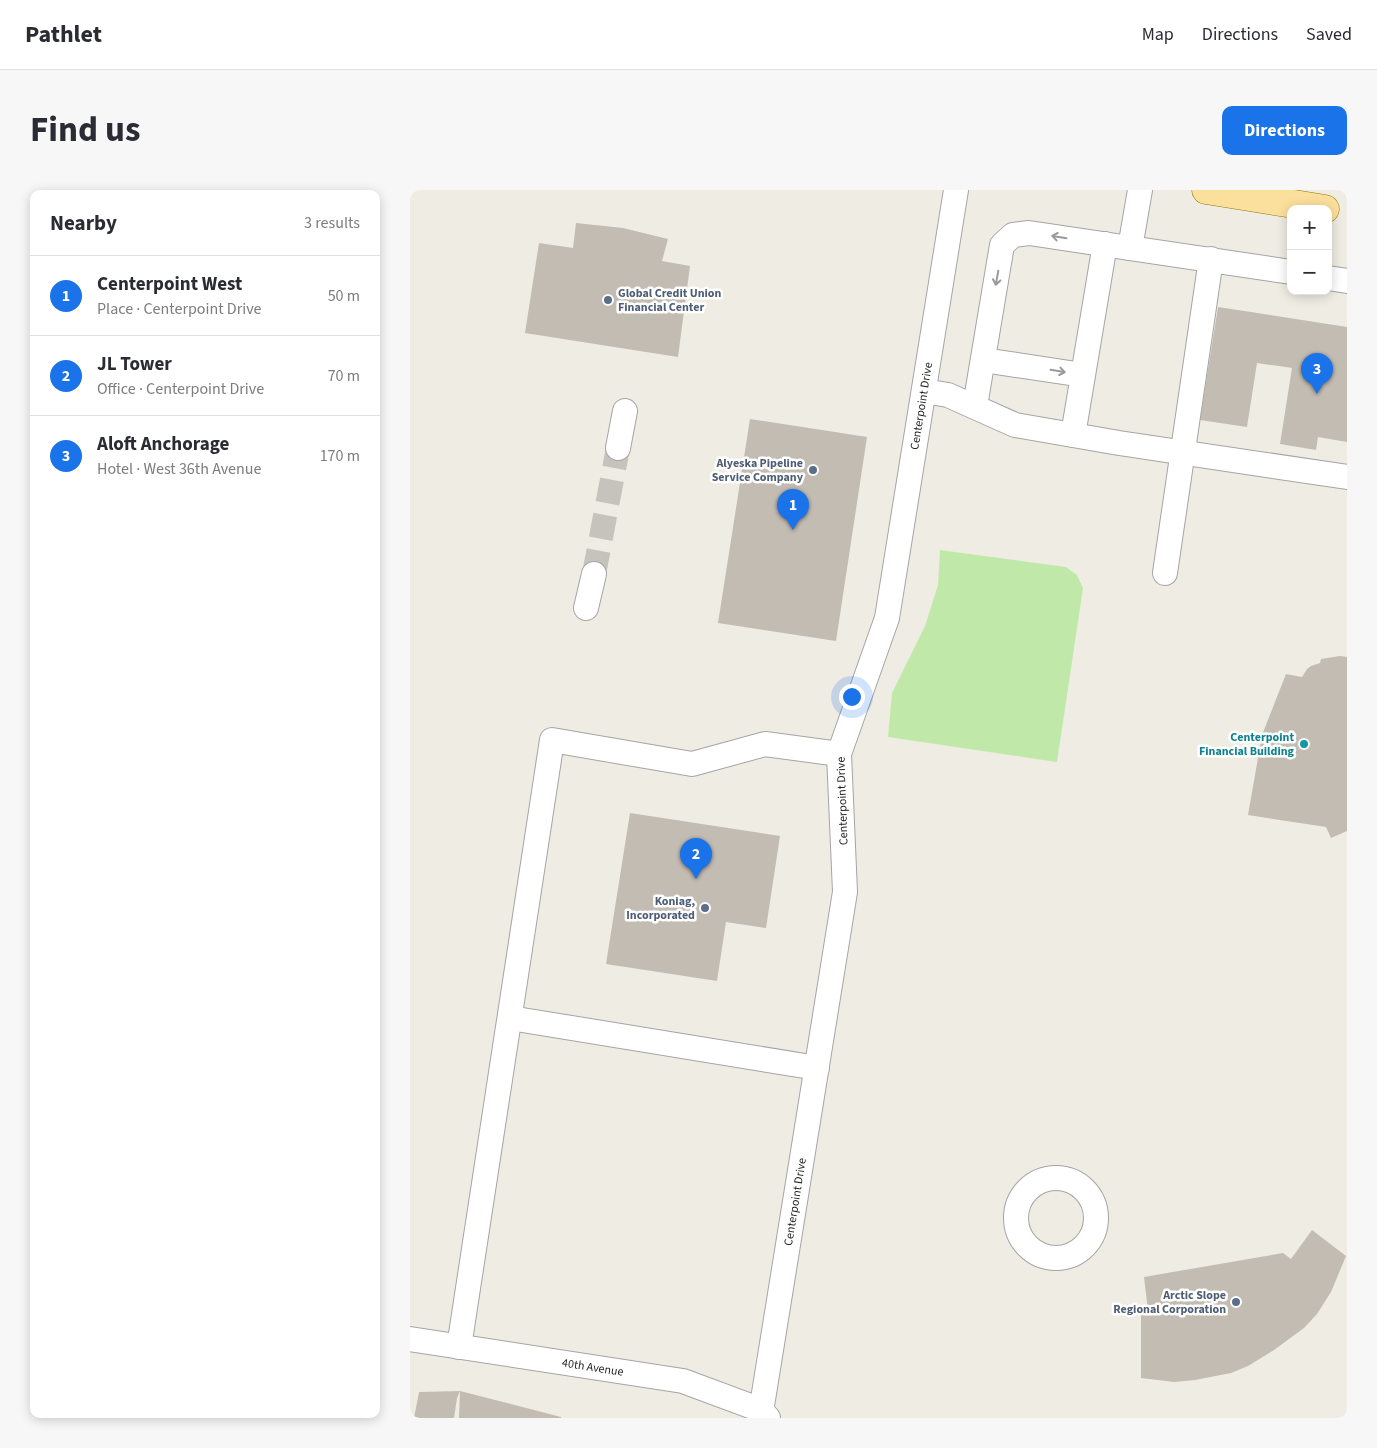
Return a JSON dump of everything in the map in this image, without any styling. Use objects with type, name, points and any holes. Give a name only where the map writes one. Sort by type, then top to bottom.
[{"type":"main road","points":[[1206,190],[1319,204],[1347,212]]},
{"type":"street","name":"Centerpoint Drive","points":[[763,1415],[845,892],[839,754],[887,618],[956,190]]},
{"type":"street","points":[[1130,248],[1140,190]]},
{"type":"street","points":[[975,406],[1002,245],[1013,235],[1029,233],[1287,271]]},
{"type":"street","points":[[1073,435],[1105,244]]},
{"type":"street","points":[[1165,573],[1211,259]]},
{"type":"street","points":[[1332,279],[1347,282]]},
{"type":"street","points":[[983,360],[1083,375]]},
{"type":"street","points":[[924,390],[948,395],[1015,424],[1073,435],[1347,477]]},
{"type":"street","points":[[618,448],[625,411]]},
{"type":"street","points":[[586,608],[594,574]]},
{"type":"street","points":[[459,1347],[552,740],[692,764],[765,744],[839,754]]},
{"type":"street","points":[[510,1018],[816,1068]]},
{"type":"street","name":"40th Avenue","points":[[410,1339],[683,1381],[763,1415]]},
{"type":"green space","points":[[940,550],[1066,567],[1077,575],[1083,588],[1057,762],[888,737],[892,693],[925,626],[938,585]]},
{"type":"building","name":"Global Credit Union Financial Center","points":[[576,223],[623,228],[668,239],[662,261],[690,266],[678,357],[525,333],[539,243],[573,248]]},
{"type":"building","points":[[1218,307],[1347,327],[1347,442],[1318,437],[1316,450],[1280,444],[1292,368],[1257,363],[1247,427],[1200,420]]},
{"type":"building","points":[[750,419],[867,437],[836,641],[718,623]]},
{"type":"building","name":"Centerpoint Financial Building","points":[[1340,656],[1347,657],[1347,831],[1331,838],[1326,827],[1248,815],[1262,735],[1286,674],[1302,677],[1307,669],[1320,663],[1321,659]]},
{"type":"building","points":[[630,813],[780,836],[766,928],[726,922],[717,981],[606,964]]},
{"type":"building","name":"Arctic Slope Regional Corporation","points":[[1312,1230],[1346,1256],[1331,1292],[1317,1314],[1304,1328],[1274,1350],[1248,1366],[1231,1373],[1174,1382],[1141,1378],[1141,1312],[1148,1311],[1144,1277],[1283,1253],[1291,1259]]},
{"type":"building","points":[[460,1391],[454,1418],[414,1418],[419,1392]]},
{"type":"building","points":[[460,1391],[561,1417],[561,1418],[459,1418]]},
{"type":"tunnel","points":[[594,574],[618,448]]},
{"type":"place","name":"Global Credit Union Financial Center","points":[[608,300]]},
{"type":"place","name":"Aloft Anchorage","points":[[1317,394]]},
{"type":"place","name":"Alyeska Pipeline Service Company","points":[[813,470]]},
{"type":"place","name":"Centerpoint West","points":[[793,530]]},
{"type":"place","name":"Centerpoint Financial Building","points":[[1304,744]]},
{"type":"place","name":"JL Tower","points":[[696,879]]},
{"type":"place","name":"Koniag, Incorporated","points":[[705,908]]},
{"type":"place","name":"Arctic Slope Regional Corporation","points":[[1236,1302]]}]
